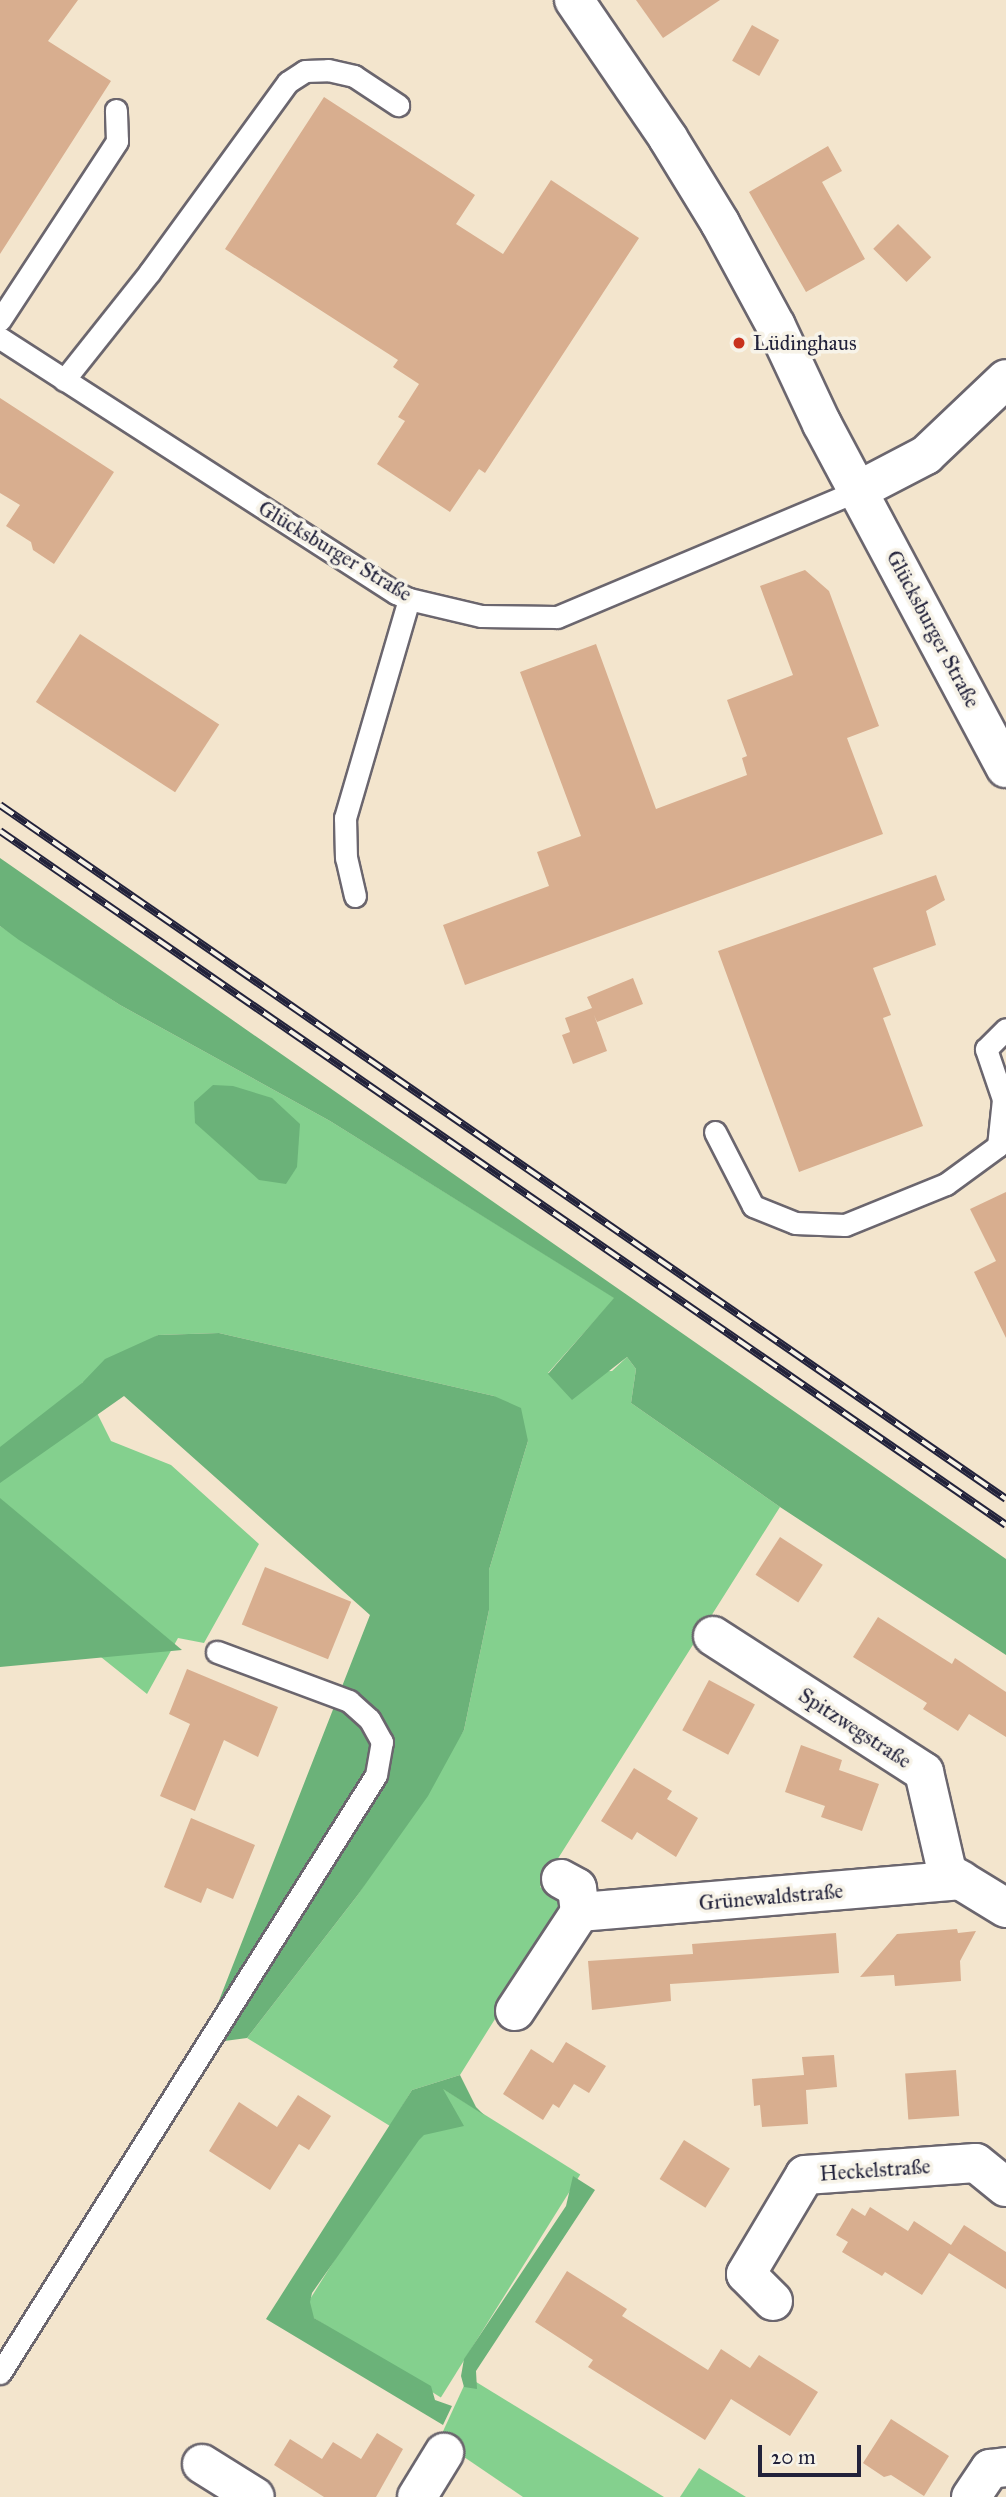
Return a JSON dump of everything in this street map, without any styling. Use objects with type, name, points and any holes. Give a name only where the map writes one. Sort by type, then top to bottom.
[{"type":"street","name":"Glücksburger Straße","points":[[575,0],[668,138],[720,223],[776,327],[822,424],[1006,768]]},
{"type":"street","points":[[859,490],[926,455],[1006,379]]},
{"type":"street","name":"Spitzwegstraße","points":[[713,1636],[924,1772],[947,1872],[1006,1908]]},
{"type":"street","points":[[515,2011],[580,1912],[577,1888],[561,1879]]},
{"type":"street","name":"Grünewaldstraße","points":[[580,1912],[961,1880]]},
{"type":"street","name":"Heckelstraße","points":[[774,2301],[746,2274],[805,2175],[976,2163],[1006,2187]]},
{"type":"street","points":[[417,2497],[444,2453]]},
{"type":"street","points":[[202,2464],[255,2497]]},
{"type":"street","points":[[971,2497],[990,2469],[1006,2467]]},
{"type":"lane","points":[[64,380],[149,273],[288,82],[305,71],[328,70],[354,76],[398,105]]},
{"type":"lane","points":[[0,320],[117,141],[116,110]]},
{"type":"lane","name":"Glücksburger Straße","points":[[0,338],[409,599],[481,616],[557,617],[859,490]]},
{"type":"lane","points":[[355,896],[346,858],[345,818],[409,599]]},
{"type":"lane","points":[[715,1132],[753,1206],[795,1223],[845,1226],[946,1184],[998,1146],[1003,1099],[986,1049],[1006,1029]]},
{"type":"lane","points":[[0,2373],[376,1775],[382,1742],[369,1718],[349,1701],[216,1651]]},
{"type":"green space","points":[[0,858],[1006,1559],[1006,1655],[780,1507],[631,1403],[636,1369],[627,1357],[572,1400],[548,1374],[614,1298],[330,1121],[120,1005],[19,940],[0,926]]},
{"type":"green space","points":[[0,926],[120,1005],[330,1121],[615,1298],[548,1373],[612,1371],[627,1357],[636,1369],[631,1403],[780,1507],[540,1887],[567,1904],[460,2075],[412,2090],[390,2126],[247,2038],[357,1896],[464,1730],[489,1610],[489,1570],[528,1441],[494,1396],[219,1333],[158,1335],[82,1383],[111,1441],[171,1465],[259,1544],[204,1643],[178,1638],[147,1694],[0,1576]]},
{"type":"green space","points":[[213,1085],[233,1086],[272,1098],[300,1124],[297,1167],[286,1184],[259,1180],[195,1123],[194,1102]]},
{"type":"green space","points":[[219,1333],[494,1396],[521,1408],[528,1441],[489,1570],[489,1610],[464,1730],[428,1796],[357,1896],[247,2038],[202,2044],[370,1615],[124,1396],[0,1483],[0,1447],[82,1383],[105,1359],[158,1335]]},
{"type":"green space","points":[[0,1498],[182,1650],[0,1667]]},
{"type":"green space","points":[[460,2075],[476,2107],[484,2115],[443,2089],[464,2126],[424,2135],[419,2140],[312,2293],[310,2302],[314,2318],[431,2386],[435,2400],[452,2406],[443,2425],[266,2319],[412,2090]]},
{"type":"green space","points":[[442,2088],[580,2174],[441,2397],[303,2311]]},
{"type":"green space","points":[[573,2176],[595,2190],[476,2371],[477,2389],[464,2387],[461,2376],[464,2359],[566,2206]]},
{"type":"green space","points":[[468,2377],[664,2497],[523,2497],[439,2440]]},
{"type":"green space","points":[[699,2468],[746,2497],[680,2497]]},
{"type":"building","points":[[0,0],[78,0],[48,41],[111,81],[0,254]]},
{"type":"building","points":[[636,0],[720,0],[663,38]]},
{"type":"building","points":[[752,25],[779,40],[759,76],[732,61]]},
{"type":"building","points":[[324,97],[475,195],[456,224],[503,254],[551,180],[639,238],[485,473],[479,469],[450,512],[377,464],[405,421],[398,417],[419,384],[393,367],[398,360],[225,249]]},
{"type":"building","points":[[828,146],[842,171],[822,182],[865,259],[806,292],[749,192]]},
{"type":"building","points":[[898,224],[931,257],[906,282],[873,249]]},
{"type":"building","points":[[0,398],[114,472],[54,564],[33,550],[31,542],[6,526],[20,505],[0,493]]},
{"type":"building","points":[[805,570],[829,591],[879,726],[847,738],[883,834],[465,985],[443,925],[549,886],[537,852],[581,836],[520,672],[596,644],[656,809],[747,775],[742,758],[747,756],[727,700],[793,675],[760,586]]},
{"type":"building","points":[[80,634],[219,724],[175,792],[36,702]]},
{"type":"building","points":[[936,875],[945,900],[926,911],[936,945],[873,968],[891,1015],[883,1018],[923,1126],[799,1172],[718,951]]},
{"type":"building","points":[[633,978],[643,1004],[597,1022],[594,1015],[607,1051],[573,1064],[562,1035],[570,1032],[565,1018],[592,1008],[587,997]]},
{"type":"building","points":[[1006,1192],[1006,1338],[974,1272],[996,1261],[970,1209]]},
{"type":"building","points":[[780,1537],[823,1565],[798,1603],[755,1575]]},
{"type":"building","points":[[265,1567],[351,1602],[328,1659],[242,1624]]},
{"type":"building","points":[[878,1617],[952,1664],[955,1658],[1006,1692],[1006,1737],[969,1714],[958,1731],[923,1709],[927,1703],[853,1657]]},
{"type":"building","points":[[187,1669],[278,1707],[258,1757],[224,1740],[195,1811],[160,1796],[190,1724],[169,1714]]},
{"type":"building","points":[[709,1680],[755,1704],[728,1755],[682,1730]]},
{"type":"building","points":[[801,1745],[842,1760],[839,1770],[879,1784],[862,1831],[821,1817],[825,1806],[785,1792]]},
{"type":"building","points":[[634,1768],[672,1791],[667,1799],[698,1818],[676,1857],[637,1832],[632,1840],[601,1821]]},
{"type":"building","points":[[191,1818],[255,1845],[233,1899],[207,1888],[201,1903],[164,1887]]},
{"type":"building","points":[[957,1929],[958,1933],[976,1931],[960,1961],[961,1981],[895,1986],[894,1975],[860,1977],[897,1934]]},
{"type":"building","points":[[836,1933],[839,1973],[670,1984],[671,2001],[592,2010],[588,1961],[693,1954],[692,1944]]},
{"type":"building","points":[[566,2042],[606,2066],[589,2093],[574,2084],[559,2108],[553,2104],[543,2120],[503,2094],[531,2049],[553,2063]]},
{"type":"building","points":[[834,2055],[837,2087],[806,2090],[808,2124],[762,2127],[760,2105],[754,2106],[752,2079],[804,2075],[802,2057]]},
{"type":"building","points":[[956,2070],[959,2116],[908,2119],[905,2074]]},
{"type":"building","points":[[298,2095],[331,2116],[309,2150],[299,2144],[270,2190],[209,2151],[239,2102],[277,2127]]},
{"type":"building","points":[[684,2140],[730,2169],[705,2208],[660,2179]]},
{"type":"building","points":[[870,2207],[908,2231],[914,2221],[951,2245],[964,2225],[1006,2252],[1006,2289],[949,2253],[922,2295],[885,2272],[882,2276],[842,2252],[848,2242],[836,2235],[852,2208],[865,2216]]},
{"type":"building","points":[[567,2271],[627,2309],[622,2316],[708,2370],[721,2349],[750,2368],[759,2355],[818,2392],[790,2436],[731,2399],[705,2440],[588,2367],[593,2360],[535,2322]]},
{"type":"building","points":[[891,2419],[949,2456],[924,2496],[891,2475],[884,2477],[863,2463]]},
{"type":"building","points":[[377,2433],[403,2449],[376,2497],[324,2497],[274,2465],[290,2439],[322,2459],[333,2442],[361,2459]]},
{"type":"railway","points":[[0,805],[1006,1499]]},
{"type":"railway","points":[[0,831],[1006,1525]]},
{"type":"place","name":"Lüdinghaus","points":[[739,343]]}]
